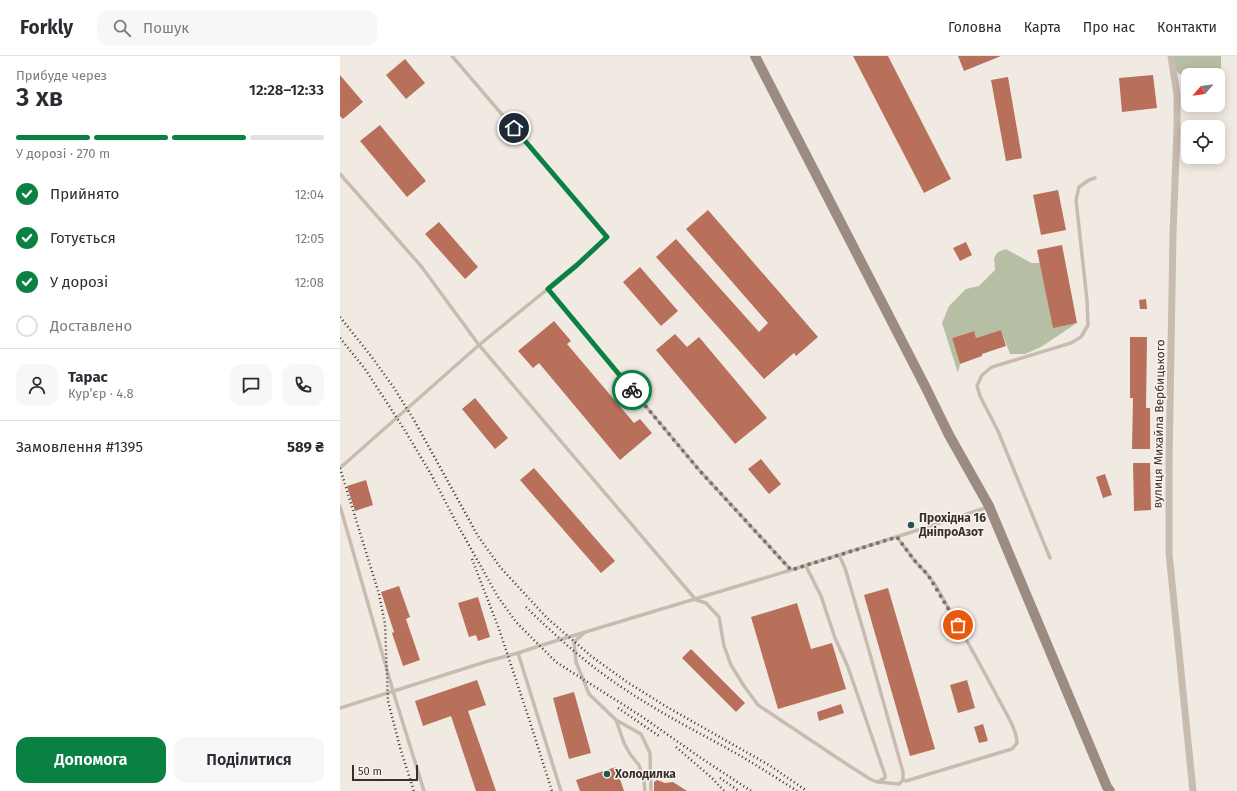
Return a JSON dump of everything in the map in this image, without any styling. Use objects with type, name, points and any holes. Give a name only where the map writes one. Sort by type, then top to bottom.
[{"type":"street","points":[[755,56],[949,435],[989,506],[1110,791]]},
{"type":"street","name":"вулиця Михайла Вербицького","points":[[1171,56],[1177,95],[1177,130],[1173,234],[1169,553],[1193,791]]},
{"type":"lane","points":[[340,468],[479,345],[577,265],[607,237],[452,56]]},
{"type":"lane","points":[[340,174],[421,266],[479,345],[696,600],[706,603],[718,617],[724,646],[731,665],[758,705],[848,765],[878,782],[899,784],[903,780],[906,781],[1012,749],[1017,743],[1017,737],[982,667],[936,586],[897,537]]},
{"type":"lane","points":[[1050,558],[998,431],[980,396],[977,386],[982,375],[992,367],[1071,343],[1081,337],[1088,325],[1088,300],[1076,200],[1079,187],[1095,178]]},
{"type":"lane","points":[[548,289],[700,471],[791,570]]},
{"type":"lane","points":[[340,506],[393,692],[424,791]]},
{"type":"lane","points":[[340,708],[485,662],[806,566],[989,506]]},
{"type":"lane","points":[[839,555],[845,568],[880,689],[903,772],[903,780]]},
{"type":"lane","points":[[806,566],[821,596],[835,638],[848,666],[885,775],[885,778],[878,782]]},
{"type":"lane","points":[[585,633],[574,642],[576,662],[589,694],[616,720],[640,734],[650,753],[651,791]]},
{"type":"lane","points":[[518,653],[561,791]]},
{"type":"lane","points":[[616,720],[624,743],[630,754],[639,765],[644,780],[645,791]]},
{"type":"green space","points":[[1174,56],[1221,56],[1221,68],[1181,68],[1181,75],[1176,71]]},
{"type":"green space","points":[[1006,249],[1031,263],[1040,263],[1053,327],[1077,323],[1041,347],[1025,354],[1010,354],[1001,330],[976,338],[973,331],[952,338],[960,364],[958,373],[942,323],[949,306],[966,289],[979,286],[995,270],[994,258],[998,252]]},
{"type":"building","points":[[853,56],[888,56],[951,179],[924,193]]},
{"type":"building","points":[[958,56],[1001,56],[964,71]]},
{"type":"building","points":[[405,59],[425,83],[406,99],[386,75]]},
{"type":"building","points":[[340,75],[363,102],[343,119],[340,116]]},
{"type":"building","points":[[1153,75],[1157,108],[1122,112],[1119,78]]},
{"type":"building","points":[[1008,77],[1022,158],[1006,161],[991,80]]},
{"type":"building","points":[[380,125],[426,181],[407,197],[360,141]]},
{"type":"building","points":[[1058,190],[1066,230],[1041,235],[1033,195]]},
{"type":"building","points":[[708,210],[818,337],[796,356],[794,353],[764,379],[656,257],[676,239],[759,332],[768,323],[686,229]]},
{"type":"building","points":[[439,222],[478,267],[465,279],[425,234]]},
{"type":"building","points":[[966,242],[972,255],[960,261],[953,248]]},
{"type":"building","points":[[1062,245],[1077,323],[1053,328],[1037,250]]},
{"type":"building","points":[[640,267],[678,311],[661,326],[623,282]]},
{"type":"building","points":[[1146,299],[1147,309],[1140,309],[1139,300]]},
{"type":"building","points":[[554,321],[571,341],[567,344],[634,423],[640,419],[652,433],[620,460],[539,363],[533,368],[518,351]]},
{"type":"building","points":[[1001,330],[1006,346],[982,354],[982,356],[960,364],[952,338],[974,331],[976,338]]},
{"type":"building","points":[[675,334],[687,347],[699,337],[767,418],[735,444],[656,350]]},
{"type":"building","points":[[1130,337],[1147,337],[1146,408],[1150,408],[1150,449],[1132,449],[1133,398],[1130,398]]},
{"type":"building","points":[[475,398],[508,438],[495,449],[462,409]]},
{"type":"building","points":[[761,459],[781,484],[769,494],[748,469]]},
{"type":"building","points":[[1133,463],[1150,463],[1151,510],[1134,511]]},
{"type":"building","points":[[534,468],[615,561],[601,573],[520,480]]},
{"type":"building","points":[[1105,474],[1112,495],[1103,498],[1096,477]]},
{"type":"building","points":[[366,480],[373,505],[355,511],[347,486]]},
{"type":"building","points":[[399,586],[410,617],[406,619],[420,660],[403,666],[381,592]]},
{"type":"building","points":[[888,588],[935,749],[910,756],[864,595]]},
{"type":"building","points":[[478,597],[490,637],[478,641],[476,635],[469,637],[458,603]]},
{"type":"building","points":[[797,603],[811,649],[832,643],[846,689],[778,709],[751,617]]},
{"type":"building","points":[[691,649],[745,703],[736,712],[682,658]]},
{"type":"building","points":[[477,680],[486,705],[468,711],[496,791],[476,791],[451,716],[423,726],[415,701]]},
{"type":"building","points":[[967,680],[975,708],[958,713],[950,685]]},
{"type":"building","points":[[574,692],[591,753],[569,759],[553,698]]},
{"type":"building","points":[[841,704],[844,713],[819,721],[817,712]]},
{"type":"building","points":[[983,724],[988,741],[979,743],[974,727]]},
{"type":"building","name":"Холодилка","points":[[616,767],[624,791],[580,791],[576,780]]},
{"type":"building","points":[[657,780],[665,783],[673,782],[687,791],[654,791],[654,782]]},
{"type":"railway","points":[[340,317],[394,388],[414,420],[478,536],[500,567],[547,618],[591,656],[627,682],[667,707],[769,765],[807,791]]},
{"type":"railway","points":[[340,338],[365,369],[404,429],[431,474],[498,597],[516,622],[556,662],[641,716],[751,791]]},
{"type":"railway","points":[[340,468],[379,594],[385,624],[388,701],[401,751],[414,791]]},
{"type":"railway","points":[[472,559],[499,629],[552,791]]},
{"type":"railway","points":[[526,607],[575,652],[615,683],[675,720],[740,756],[797,791]]},
{"type":"railway","points":[[618,708],[659,736]]},
{"type":"railway","points":[[676,747],[712,778],[724,791]]},
{"type":"railway","points":[[720,778],[739,791]]},
{"type":"way so far","points":[[632,390],[700,471],[791,570],[897,537],[920,568],[928,575],[936,586],[958,625]]},
{"type":"place","name":"Прохідна 16 ДніпроАзот","points":[[911,525]]},
{"type":"place","name":"Холодилка","points":[[607,774]]},
{"type":"route","points":[[514,128],[607,237],[548,289],[632,390]]}]
